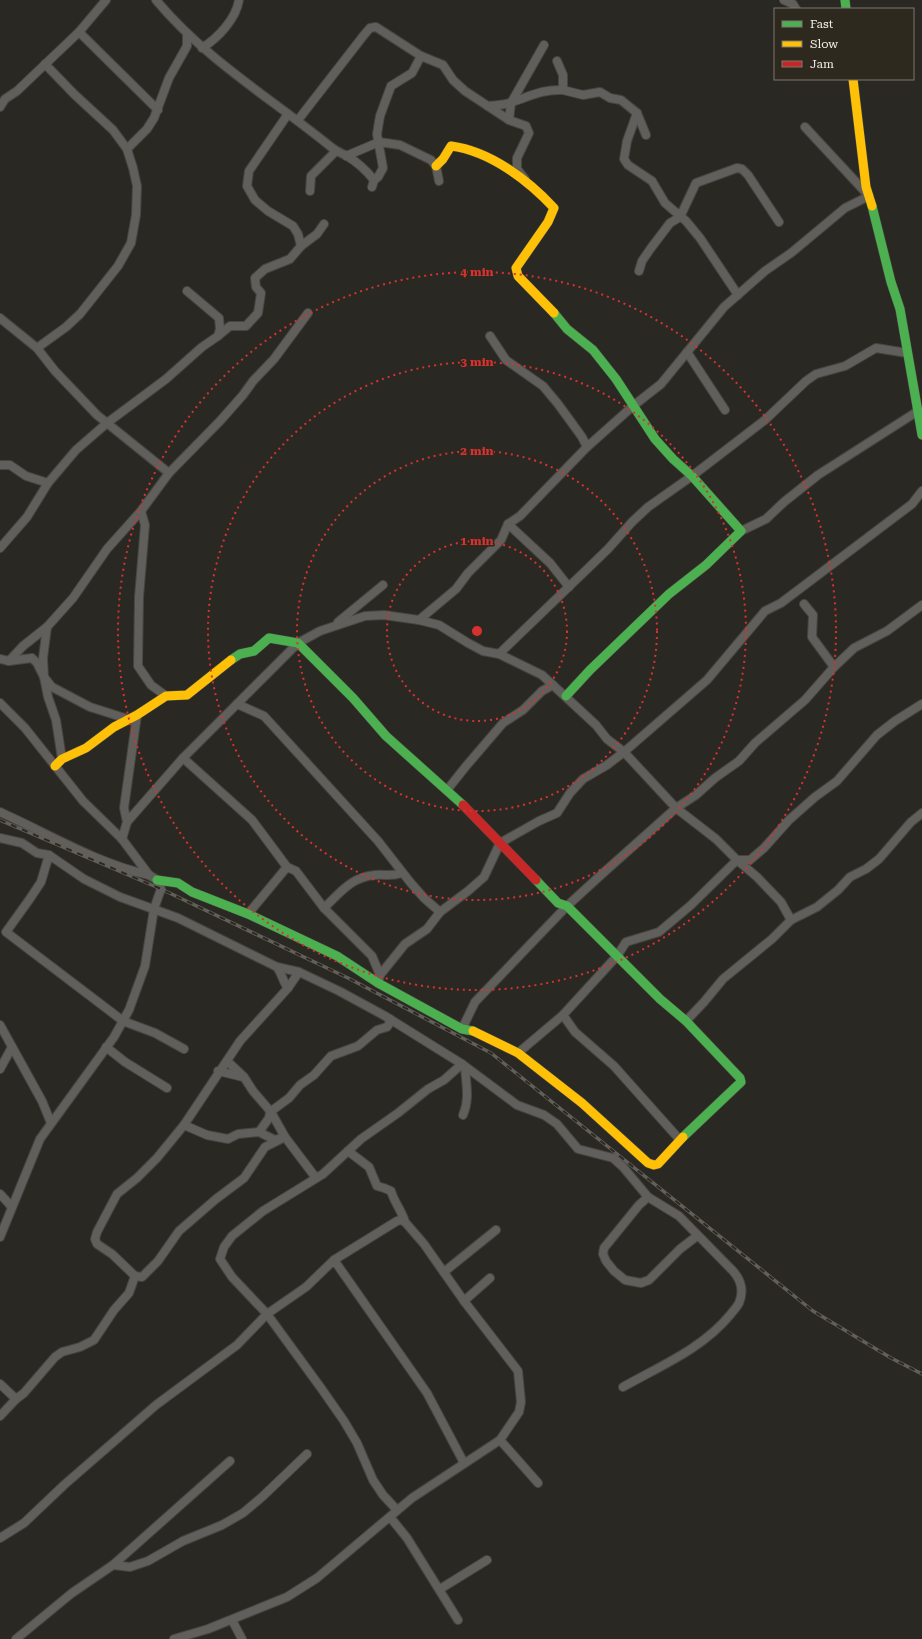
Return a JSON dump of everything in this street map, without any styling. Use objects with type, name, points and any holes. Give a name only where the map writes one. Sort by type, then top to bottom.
[{"type":"street","points":[[0,107],[2,99],[17,91],[79,32],[106,0]]},
{"type":"street","points":[[156,0],[202,48],[298,120],[336,151],[346,156],[368,172],[373,184],[383,168],[377,134],[380,116],[391,86],[412,73],[421,56]]},
{"type":"street","points":[[202,48],[213,41],[232,18],[238,7],[239,0]]},
{"type":"street","points":[[784,0],[793,4],[795,8]]},
{"type":"street","points":[[298,120],[370,28],[376,27],[382,29],[421,56],[442,65],[465,91],[509,120],[526,126],[530,133],[516,158],[517,169],[529,185]]},
{"type":"street","points":[[79,32],[158,110]]},
{"type":"street","points":[[127,149],[147,129],[154,118],[169,78],[187,46],[187,34]]},
{"type":"street","points":[[509,120],[511,103],[544,45]]},
{"type":"street","points":[[557,61],[563,75],[563,90]]},
{"type":"street","points":[[37,348],[66,327],[80,314],[118,266],[131,243],[136,215],[137,186],[134,168],[127,149],[113,130],[74,94],[45,64]]},
{"type":"street","points":[[853,80],[866,187],[876,217],[900,309],[922,435]]},
{"type":"street","points":[[488,106],[511,103],[526,96],[549,89],[563,90],[583,95],[600,92],[610,98],[621,100],[637,113],[646,135]]},
{"type":"street","points":[[637,113],[627,141],[624,159],[628,164],[652,181],[665,203],[680,217],[686,220],[700,238],[738,295]]},
{"type":"street","points":[[288,114],[249,171],[247,186],[255,200],[268,211],[293,226],[298,234],[301,246]]},
{"type":"street","points":[[805,127],[869,196]]},
{"type":"street","points":[[346,156],[379,142],[400,145],[431,160],[436,166],[438,181]]},
{"type":"street","points":[[436,166],[443,159],[451,146],[458,146],[480,155],[511,172],[546,198],[554,208],[548,222],[516,268],[518,276],[551,309],[567,329],[592,350],[616,379],[655,439],[673,459],[692,476],[741,531]]},
{"type":"street","points":[[310,191],[311,176],[336,151]]},
{"type":"street","points":[[639,271],[642,261],[651,248],[670,223],[680,217],[696,183],[737,168],[742,169],[748,175],[779,222]]},
{"type":"street","points":[[420,620],[456,589],[468,573],[501,540],[508,524],[520,516],[587,447],[633,406],[661,384],[724,307],[845,208],[869,196]]},
{"type":"street","points":[[0,548],[27,516],[48,483],[76,450],[107,424],[166,379],[202,347],[230,326],[246,326],[258,313],[261,293],[256,288],[255,278],[265,269],[290,260],[301,246],[317,234],[324,224]]},
{"type":"street","points":[[188,292],[219,318],[220,329],[218,336]]},
{"type":"street","points":[[9,661],[23,646],[47,627],[73,598],[107,549],[170,473],[220,422],[253,381],[274,359],[308,313]]},
{"type":"street","points":[[0,318],[37,348],[55,371],[107,424],[170,473]]},
{"type":"street","points":[[490,336],[506,360],[543,386],[582,437],[587,447]]},
{"type":"street","points":[[499,654],[569,587],[648,507],[692,476],[765,420],[779,408],[790,395],[816,374],[846,366],[876,348],[907,353]]},
{"type":"street","points":[[687,352],[725,410]]},
{"type":"street","points":[[566,696],[590,670],[669,594],[706,565],[741,531],[766,519],[784,502],[818,475],[918,411]]},
{"type":"street","points":[[0,465],[10,465],[26,476],[48,483]]},
{"type":"street","points":[[379,979],[405,944],[426,929],[440,912],[484,877],[500,843],[539,821],[557,813],[570,793],[583,779],[607,766],[707,680],[764,611],[781,603],[832,565],[912,504],[922,491]]},
{"type":"street","points":[[140,511],[145,525],[139,597],[138,666],[151,685],[166,696]]},
{"type":"street","points":[[508,524],[550,563],[569,587]]},
{"type":"street","points":[[333,627],[383,585]]},
{"type":"street","points":[[804,604],[813,615],[812,637],[834,667]]},
{"type":"street","points":[[462,1029],[475,1002],[567,906],[676,808],[696,795],[739,761],[755,743],[805,700],[834,667],[854,648],[887,631],[922,605]]},
{"type":"street","points":[[122,839],[127,822],[183,758],[298,643],[320,631],[365,616],[384,615],[420,620],[440,625],[483,651],[499,654],[542,675],[596,725],[607,739],[624,752],[676,808],[716,839],[757,877],[781,902],[791,920]]},
{"type":"street","points":[[47,627],[43,658],[44,677],[48,697],[56,720],[59,763]]},
{"type":"street","points":[[0,812],[88,854],[126,870],[153,878],[178,883],[192,892],[248,914],[337,956],[370,977],[379,979],[442,1019],[462,1029],[475,1032],[518,1053],[582,1103],[648,1163],[654,1165],[658,1164],[678,1144],[680,1140],[741,1082],[736,1073],[718,1057],[686,1021],[660,999],[567,906],[558,903],[447,790],[386,736],[353,698],[298,643],[269,638],[254,651],[240,654],[224,664],[187,695],[166,696],[114,727],[86,748],[59,763]]},
{"type":"street","points":[[0,659],[9,661],[32,658],[37,662],[44,677],[52,687],[90,707],[133,717]]},
{"type":"street","points":[[447,790],[503,723],[523,710],[542,691],[553,684]]},
{"type":"street","points":[[0,703],[59,763],[83,801],[122,839],[161,889],[154,908],[145,966],[123,1021],[40,1140],[0,1237]]},
{"type":"street","points":[[237,704],[264,716],[378,841],[402,873],[424,898],[440,912]]},
{"type":"street","points":[[518,1053],[563,1015],[617,956],[626,942],[659,932],[691,905],[737,860],[750,860],[764,848],[789,820],[815,797],[837,781],[877,735],[895,721],[922,704]]},
{"type":"street","points":[[127,822],[124,808],[133,717]]},
{"type":"street","points":[[183,758],[252,820],[287,867],[296,871],[324,908],[372,956],[379,979]]},
{"type":"street","points":[[686,1021],[723,979],[772,939],[791,920],[817,907],[838,890],[850,877],[866,869],[879,859],[911,822],[922,813]]},
{"type":"street","points":[[0,838],[22,843],[37,853],[49,855],[84,879],[132,902],[154,908],[208,932],[277,967],[299,972],[339,990],[390,1019],[464,1065],[517,1105],[544,1115],[557,1124],[578,1149],[613,1158],[623,1167],[648,1197],[679,1216],[740,1279],[741,1286],[739,1303],[723,1323],[686,1353],[623,1387]]},
{"type":"street","points":[[49,855],[41,882],[30,900],[6,932],[123,1021],[155,1033],[184,1049]]},
{"type":"street","points":[[248,914],[287,867]]},
{"type":"street","points":[[324,908],[346,885],[355,880],[375,875],[393,876],[402,873]]},
{"type":"street","points":[[277,967],[282,975],[284,983],[288,988]]},
{"type":"street","points":[[285,1137],[265,1147],[244,1178],[216,1199],[179,1231],[158,1261],[142,1277],[135,1276],[112,1254],[97,1244],[95,1239],[97,1232],[117,1194],[137,1178],[157,1158],[184,1125],[240,1041],[288,988],[299,972]]},
{"type":"street","points":[[563,1015],[575,1032],[614,1066],[680,1140]]},
{"type":"street","points":[[259,1132],[269,1118],[271,1112],[288,1098],[300,1085],[314,1076],[331,1056],[358,1046],[376,1030],[387,1027],[390,1019]]},
{"type":"street","points":[[0,1025],[42,1101],[51,1123]]},
{"type":"street","points":[[0,1069],[12,1047]]},
{"type":"street","points":[[106,1047],[126,1062],[167,1088]]},
{"type":"street","points":[[227,1061],[244,1077],[253,1091],[271,1112],[285,1137],[316,1178]]},
{"type":"street","points":[[463,1115],[466,1108],[468,1093],[464,1065]]},
{"type":"street","points":[[397,1510],[383,1495],[373,1480],[357,1443],[344,1421],[267,1314],[232,1277],[220,1259],[224,1247],[232,1236],[264,1211],[316,1178],[361,1139],[404,1109],[428,1089],[444,1080],[451,1072],[464,1065]]},
{"type":"street","points":[[218,1072],[244,1077]]},
{"type":"street","points":[[184,1125],[207,1134],[228,1139],[238,1134],[259,1132],[275,1140],[285,1137]]},
{"type":"street","points":[[174,1639],[232,1620],[287,1596],[317,1578],[397,1510],[464,1463],[500,1440],[520,1412],[521,1402],[518,1371],[406,1222],[402,1212],[393,1200],[391,1191],[378,1186],[369,1167],[348,1151]]},
{"type":"street","points":[[0,1194],[12,1207]]},
{"type":"street","points":[[648,1197],[604,1248],[606,1261],[625,1280],[641,1283],[649,1280],[680,1249],[698,1236]]},
{"type":"street","points":[[0,1538],[24,1523],[64,1485],[156,1406],[237,1345],[267,1314],[306,1287],[334,1260],[397,1221],[401,1220],[406,1222]]},
{"type":"street","points":[[444,1272],[496,1230]]},
{"type":"street","points":[[334,1260],[427,1393],[464,1463]]},
{"type":"street","points":[[0,1416],[16,1399],[24,1393],[62,1352],[80,1347],[94,1340],[114,1310],[129,1293],[135,1276]]},
{"type":"street","points":[[464,1301],[490,1278]]},
{"type":"street","points":[[0,1384],[16,1399]]},
{"type":"street","points":[[500,1440],[538,1483]]},
{"type":"street","points":[[113,1565],[130,1567],[148,1561],[183,1541],[222,1525],[243,1513],[307,1454]]},
{"type":"street","points":[[16,1639],[67,1597],[113,1565],[230,1461]]},
{"type":"street","points":[[390,1517],[407,1538],[458,1620]]},
{"type":"street","points":[[440,1589],[487,1560]]},
{"type":"street","points":[[232,1620],[242,1639]]},
{"type":"railway","points":[[0,820],[161,889],[348,978],[491,1053],[813,1311],[891,1358],[922,1374]]},
{"type":"traffic: fast","points":[[845,0],[846,8]]},
{"type":"traffic: fast","points":[[872,206],[891,282],[900,309],[922,435]]},
{"type":"traffic: fast","points":[[554,313],[567,329],[593,350],[616,379],[655,439],[673,459],[692,476],[741,531],[706,565],[669,594],[590,670],[566,696]]},
{"type":"traffic: fast","points":[[231,660],[240,654],[254,651],[269,638],[298,643],[353,698],[386,736],[463,805]]},
{"type":"traffic: fast","points":[[157,880],[178,883],[192,892],[248,914],[337,956],[378,983],[462,1029],[473,1031]]},
{"type":"traffic: fast","points":[[536,880],[558,903],[567,906],[660,999],[686,1021],[740,1078],[741,1082],[683,1137]]},
{"type":"traffic: slow","points":[[853,80],[866,187],[872,206]]},
{"type":"traffic: slow","points":[[436,166],[443,159],[451,146],[466,149],[494,160],[507,168],[532,187],[554,208],[548,222],[516,268],[518,276],[554,313]]},
{"type":"traffic: slow","points":[[55,766],[62,759],[86,748],[114,727],[137,715],[166,696],[187,695],[231,660]]},
{"type":"traffic: slow","points":[[473,1031],[518,1053],[582,1103],[648,1163],[654,1165],[658,1164],[683,1137]]},
{"type":"traffic: jam","points":[[463,805],[536,880]]}]
